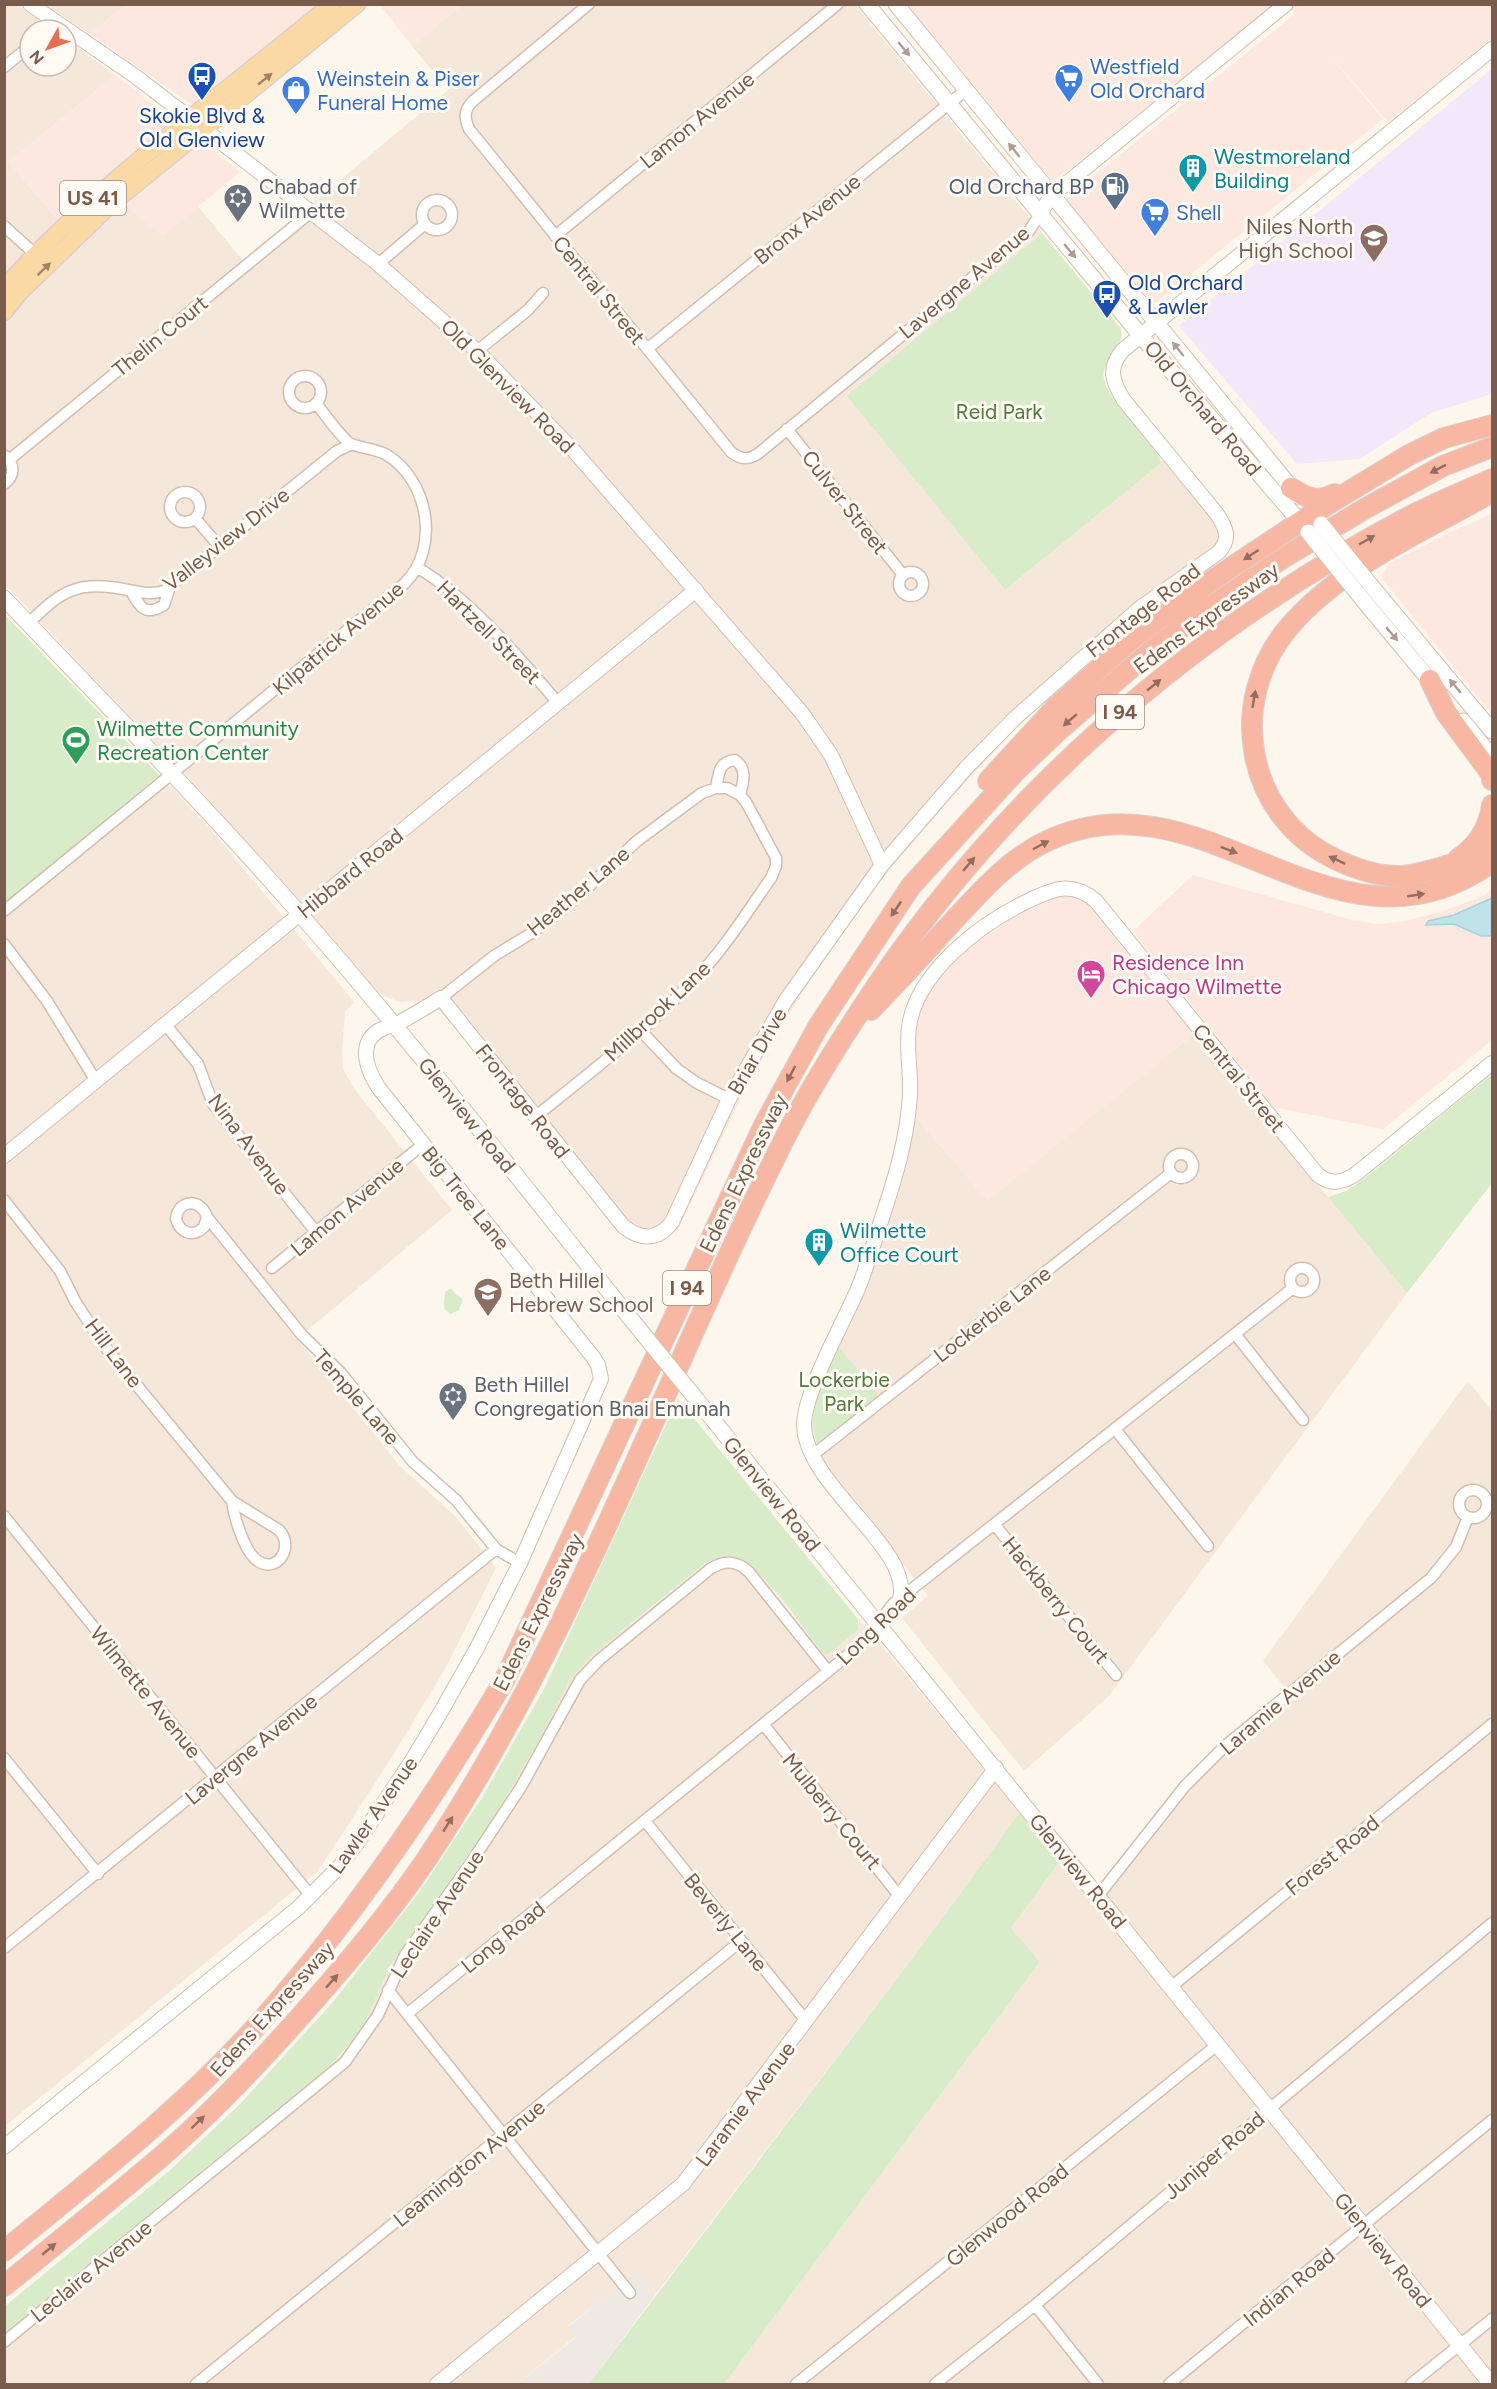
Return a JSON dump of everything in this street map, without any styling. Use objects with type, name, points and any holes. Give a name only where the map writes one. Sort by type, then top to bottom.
[{"type":"highway","points":[[1291,488],[1305,497],[1323,500],[1394,460],[1444,438],[1492,425]]},
{"type":"highway","name":"Edens Expressway","points":[[4,2251],[178,2105],[261,2021],[336,1930],[401,1845],[455,1763],[505,1679],[764,1125],[819,1025],[911,886],[1015,772],[1058,731],[1153,649],[1264,570],[1356,513],[1443,466],[1492,447]]},
{"type":"highway","points":[[911,886],[933,849],[958,815],[1055,708],[1132,639],[1217,577],[1310,523],[1408,455]]},
{"type":"highway","name":"Edens Expressway","points":[[4,2286],[166,2152],[258,2064],[351,1959],[424,1863],[490,1756],[552,1644],[633,1472],[697,1324],[794,1120],[837,1047],[900,950],[978,853],[1071,757],[1127,706],[1245,615],[1312,571],[1409,517],[1492,479]]},
{"type":"highway","points":[[1492,492],[1374,558],[1313,603],[1288,627],[1265,662],[1257,684],[1252,712],[1252,739],[1256,763],[1265,788],[1284,818],[1303,838],[1324,854],[1353,867],[1385,875],[1416,874],[1484,854],[1492,848]]},
{"type":"highway","points":[[1430,680],[1446,713],[1492,775],[1492,780]]},
{"type":"highway","points":[[1451,865],[1472,850],[1485,832],[1492,805]]},
{"type":"highway","points":[[837,1047],[986,886],[1028,851],[1068,832],[1117,824],[1160,827],[1323,886],[1369,897],[1432,892],[1463,881],[1492,862]]},
{"type":"main road","name":"US 41","points":[[4,312],[20,292],[111,204],[332,4]]},
{"type":"main road","name":"US 41","points":[[4,288],[34,254],[98,194],[197,124],[357,4]]},
{"type":"main road","name":"Old Orchard Road","points":[[867,4],[1141,336],[1310,523],[1370,583],[1492,731]]},
{"type":"main road","name":"Old Orchard Road","points":[[896,4],[1291,488],[1310,523],[1354,589],[1492,757]]},
{"type":"main road","name":"Glenview Road","points":[[4,598],[300,914],[395,1025],[1491,2385]]},
{"type":"street","name":"Old Glenview Road","points":[[30,4],[45,18]]},
{"type":"street","name":"Central Street","points":[[588,4],[473,101],[465,111],[465,120],[469,129],[731,452],[738,458],[746,459]]},
{"type":"street","name":"Lamon Avenue","points":[[555,236],[838,4]]},
{"type":"street","name":"Lavergne Avenue","points":[[746,459],[759,453],[1029,231],[1051,196],[1286,4]]},
{"type":"street","name":"Old Glenview Road","points":[[78,41],[135,76],[378,264],[477,351],[574,451],[802,713],[825,744],[882,865]]},
{"type":"street","points":[[1141,336],[1492,49]]},
{"type":"street","points":[[4,67],[18,56]]},
{"type":"street","name":"Bronx Avenue","points":[[647,349],[966,90]]},
{"type":"street","name":"Thelin Court","points":[[4,484],[12,474],[12,464],[7,458],[310,213]]},
{"type":"street","points":[[378,264],[425,224]]},
{"type":"street","points":[[4,226],[34,254]]},
{"type":"street","points":[[477,351],[528,310],[543,293]]},
{"type":"street","name":"Frontage Road","points":[[882,865],[966,768],[1015,718],[1140,608],[1219,552],[1224,545],[1227,532],[1217,514],[1123,399],[1114,384],[1112,372],[1114,361],[1122,351],[1141,336]]},
{"type":"street","points":[[316,404],[350,444]]},
{"type":"street","name":"Culver Street","points":[[787,429],[903,575]]},
{"type":"street","name":"Valleyview Drive","points":[[29,623],[55,598],[86,586],[157,593],[170,587],[337,451],[350,444]]},
{"type":"street","name":"Hartzell Street","points":[[350,444],[387,455],[408,475],[422,502],[426,528],[418,568],[431,575],[468,607],[517,656],[558,703]]},
{"type":"street","points":[[195,518],[219,546]]},
{"type":"street","name":"Kilpatrick Avenue","points":[[4,911],[405,583],[418,568]]},
{"type":"street","points":[[131,591],[139,606],[147,610],[155,610],[164,605],[170,587]]},
{"type":"street","name":"Hibbard Road","points":[[4,1156],[696,590]]},
{"type":"street","points":[[722,788],[720,767],[724,762],[735,760],[741,764],[744,773],[740,795]]},
{"type":"street","name":"Millbrook Lane","points":[[536,1116],[641,1031],[697,977],[716,956],[774,872],[776,866],[772,850],[746,802],[740,795],[722,788]]},
{"type":"street","name":"Heather Lane","points":[[441,998],[494,956],[530,934],[576,898],[636,841],[664,819],[702,793],[722,788]]},
{"type":"street","name":"Briar Drive","points":[[645,1237],[659,1234],[672,1222],[729,1100],[786,1000],[882,865]]},
{"type":"street","name":"Central Street","points":[[813,1455],[804,1429],[806,1409],[865,1269],[893,1182],[905,1135],[910,1094],[909,1026],[915,1003],[939,968],[979,930],[1014,907],[1060,888],[1076,888],[1084,891],[1096,901],[1322,1179],[1334,1182],[1345,1180],[1357,1173],[1492,1063]]},
{"type":"street","points":[[4,944],[47,1001],[96,1081]]},
{"type":"street","points":[[395,1025],[441,998]]},
{"type":"street","name":"Frontage Road","points":[[441,998],[623,1226],[632,1233],[645,1237]]},
{"type":"street","name":"Nina Avenue","points":[[165,1024],[198,1064],[213,1104],[316,1232]]},
{"type":"street","name":"Big Tree Lane","points":[[395,1025],[377,1032],[369,1042],[366,1061],[378,1088],[592,1357],[601,1374]]},
{"type":"street","points":[[641,1031],[677,1069],[729,1100]]},
{"type":"street","name":"Lamon Avenue","points":[[272,1268],[422,1145]]},
{"type":"street","name":"Lockerbie Lane","points":[[813,1455],[1171,1173]]},
{"type":"street","name":"Hill Lane","points":[[4,1200],[60,1271],[75,1301],[102,1343],[232,1501],[285,1536],[286,1550],[278,1560],[267,1564],[256,1561],[252,1556],[237,1523],[232,1501]]},
{"type":"street","name":"Temple Lane","points":[[207,1217],[302,1335],[341,1373],[413,1462],[464,1509],[496,1548],[520,1563]]},
{"type":"street","name":"Long Road","points":[[407,2014],[864,1642],[900,1599],[1293,1287]]},
{"type":"street","points":[[1235,1334],[1303,1420]]},
{"type":"street","name":"Lawler Avenue","points":[[4,2147],[311,1896],[345,1858],[411,1762],[477,1648],[520,1563],[599,1385],[601,1374]]},
{"type":"street","points":[[1115,1429],[1208,1546]]},
{"type":"street","points":[[813,1455],[831,1484],[890,1558],[900,1579],[902,1590],[900,1599]]},
{"type":"street","name":"Wilmette Avenue","points":[[4,1516],[311,1896]]},
{"type":"street","name":"Laramie Avenue","points":[[1098,1896],[1185,1786],[1225,1746],[1431,1578],[1456,1547],[1468,1517]]},
{"type":"street","name":"Hackberry Court","points":[[995,1525],[1116,1675]]},
{"type":"street","name":"Lavergne Avenue","points":[[4,1948],[98,1874],[496,1548]]},
{"type":"street","name":"Leclaire Avenue","points":[[4,2342],[345,2062],[366,2035],[405,1955],[521,1787],[579,1680],[599,1660],[710,1569],[726,1562],[742,1566],[749,1572],[828,1671]]},
{"type":"street","name":"Forest Road","points":[[1171,1987],[1492,1724]]},
{"type":"street","name":"Mulberry Court","points":[[764,1725],[900,1897]]},
{"type":"street","points":[[4,1758],[98,1874]]},
{"type":"street","name":"Laramie Avenue","points":[[437,2385],[683,2184],[996,1768]]},
{"type":"street","name":"Beverly Lane","points":[[645,1821],[807,2022]]},
{"type":"street","name":"Juniper Road","points":[[935,2385],[1035,2305],[1492,1923]]},
{"type":"street","name":"Leamington Avenue","points":[[196,2385],[741,1941]]},
{"type":"street","points":[[388,1990],[630,2294]]},
{"type":"street","name":"Glenwood Road","points":[[796,2385],[1217,2045]]},
{"type":"street","name":"Indian Road","points":[[1169,2385],[1492,2120]]},
{"type":"street","points":[[1035,2305],[1098,2385]]},
{"type":"street","points":[[1411,2385],[1492,2319]]},
{"type":"shaded area","points":[[16,4],[36,18],[18,18],[18,78],[78,78],[78,48],[115,75],[9,162],[58,220],[5,278],[4,5]]},
{"type":"shaded area","points":[[46,5],[126,5],[90,34],[78,26],[78,18],[66,18]]},
{"type":"shaded area","points":[[126,5],[322,5],[194,106],[90,34]]},
{"type":"shaded area","points":[[380,5],[462,5],[412,46]]},
{"type":"shaded area","points":[[462,5],[855,5],[1042,233],[848,396],[1005,590],[1174,452],[1232,521],[1235,535],[1232,545],[1212,567],[1114,642],[1026,718],[949,800],[876,886],[828,951],[753,1073],[678,1230],[655,1243],[633,1242],[622,1233],[452,1024],[429,1000],[399,1002],[378,993],[203,793],[5,585],[4,322],[18,304],[123,203],[163,235],[198,206],[244,262],[448,90],[412,46]]},
{"type":"shaded area","name":"Westfield Old Orchard","points":[[908,5],[1274,5],[1053,182]]},
{"type":"shaded area","points":[[1287,5],[1492,5],[1492,38],[1388,122],[1328,53],[1383,119],[1154,304],[1065,199],[1295,14]]},
{"type":"shaded area","name":"Niles North High School","points":[[1492,69],[1492,394],[1431,413],[1360,459],[1297,464],[1179,326]]},
{"type":"shaded area","points":[[115,75],[169,116],[170,126],[58,220],[9,162]]},
{"type":"shaded area","points":[[201,141],[240,172],[163,236],[123,203]]},
{"type":"shaded area","points":[[1492,514],[1492,714],[1381,577],[1390,563],[1446,534]]},
{"type":"shaded area","points":[[159,775],[207,825],[354,1002],[345,1012],[343,1069],[355,1090],[452,1210],[297,1339],[400,1466],[456,1517],[496,1568],[446,1667],[392,1757],[318,1871],[5,2126],[5,903]]},
{"type":"shaded area","points":[[1193,875],[1352,920],[1378,924],[1405,921],[1443,911],[1483,896],[1492,889],[1492,1040],[1383,1129],[1273,1107],[1133,931]]},
{"type":"shaded area","points":[[1060,896],[1076,897],[1091,906],[1194,1034],[987,1201],[915,1116],[917,1080],[915,1033],[918,1012],[941,977],[967,949],[1015,916]]},
{"type":"shaded area","points":[[1194,1034],[1407,1293],[1109,1696],[1024,1771],[902,1618],[928,1596],[826,1468],[811,1425],[820,1387],[860,1299],[897,1191],[915,1116],[987,1200]]},
{"type":"shaded area","points":[[1468,1381],[1492,1411],[1492,2375],[1105,1893],[1206,1768],[1292,1696],[1263,1661]]},
{"type":"shaded area","points":[[725,1556],[735,1557],[753,1566],[822,1652],[827,1655],[858,1630],[859,1619],[1020,1812],[921,1947],[656,2294],[637,2271],[568,2326],[576,2336],[517,2384],[5,2384],[5,2332],[344,2052],[367,2018],[391,1964],[469,1854],[514,1782],[570,1679],[592,1655],[704,1565]]},
{"type":"shaded area","points":[[1060,1861],[1480,2384],[724,2384],[1040,1962],[1011,1928]]},
{"type":"shaded area","points":[[637,2270],[656,2294],[589,2384],[517,2384],[576,2337],[568,2327]]},
{"type":"green space","name":"Reid Park","points":[[1042,233],[1121,329],[1120,342],[1106,365],[1104,379],[1115,401],[1151,440],[1161,463],[1005,590],[847,396]]},
{"type":"green space","points":[[4,614],[159,775],[5,903],[4,903]]},
{"type":"green space","points":[[1492,1074],[1492,1183],[1407,1293],[1328,1197],[1346,1191],[1365,1178]]},
{"type":"green space","points":[[451,1288],[463,1299],[459,1310],[451,1314],[445,1310],[444,1305],[445,1292]]},
{"type":"green space","name":"Lockerbie Park","points":[[838,1346],[879,1396],[817,1444],[813,1419],[815,1406],[822,1382]]},
{"type":"green space","points":[[678,1399],[858,1619],[858,1630],[827,1655],[822,1652],[781,1598],[757,1571],[735,1557],[726,1556],[704,1564],[592,1655],[570,1679],[541,1737],[489,1825],[391,1964],[367,2018],[356,2036],[331,2065],[5,2332],[5,2306],[169,2171],[240,2104],[333,2002],[420,1891],[483,1796],[545,1687]]},
{"type":"green space","points":[[1020,1812],[1060,1861],[1011,1928],[1040,1962],[724,2384],[589,2384],[921,1947]]},
{"type":"water","points":[[1492,898],[1492,936],[1481,936],[1454,924],[1426,925],[1428,921],[1454,915]]},
{"type":"place","name":"Skokie Blvd & Old Glenview","points":[[202,102]]},
{"type":"place","name":"Westfield Old Orchard","points":[[1069,104]]},
{"type":"place","name":"Weinstein & Piser Funeral Home","points":[[296,116]]},
{"type":"place","name":"Westmoreland Building","points":[[1193,194]]},
{"type":"place","name":"Old Orchard BP","points":[[1115,212]]},
{"type":"place","name":"Chabad of Wilmette","points":[[238,224]]},
{"type":"place","name":"Shell","points":[[1155,238]]},
{"type":"place","name":"Niles North High School","points":[[1374,264]]},
{"type":"place","name":"Old Orchard & Lawler","points":[[1107,320]]},
{"type":"place","name":"Wilmette Community Recreation Center","points":[[76,766]]},
{"type":"place","name":"Residence Inn Chicago Wilmette","points":[[1091,1000]]},
{"type":"place","name":"Wilmette Office Court","points":[[819,1268]]},
{"type":"place","name":"Beth Hillel Hebrew School","points":[[488,1318]]},
{"type":"place","name":"Beth Hillel Congregation Bnai Emunah","points":[[453,1422]]}]
